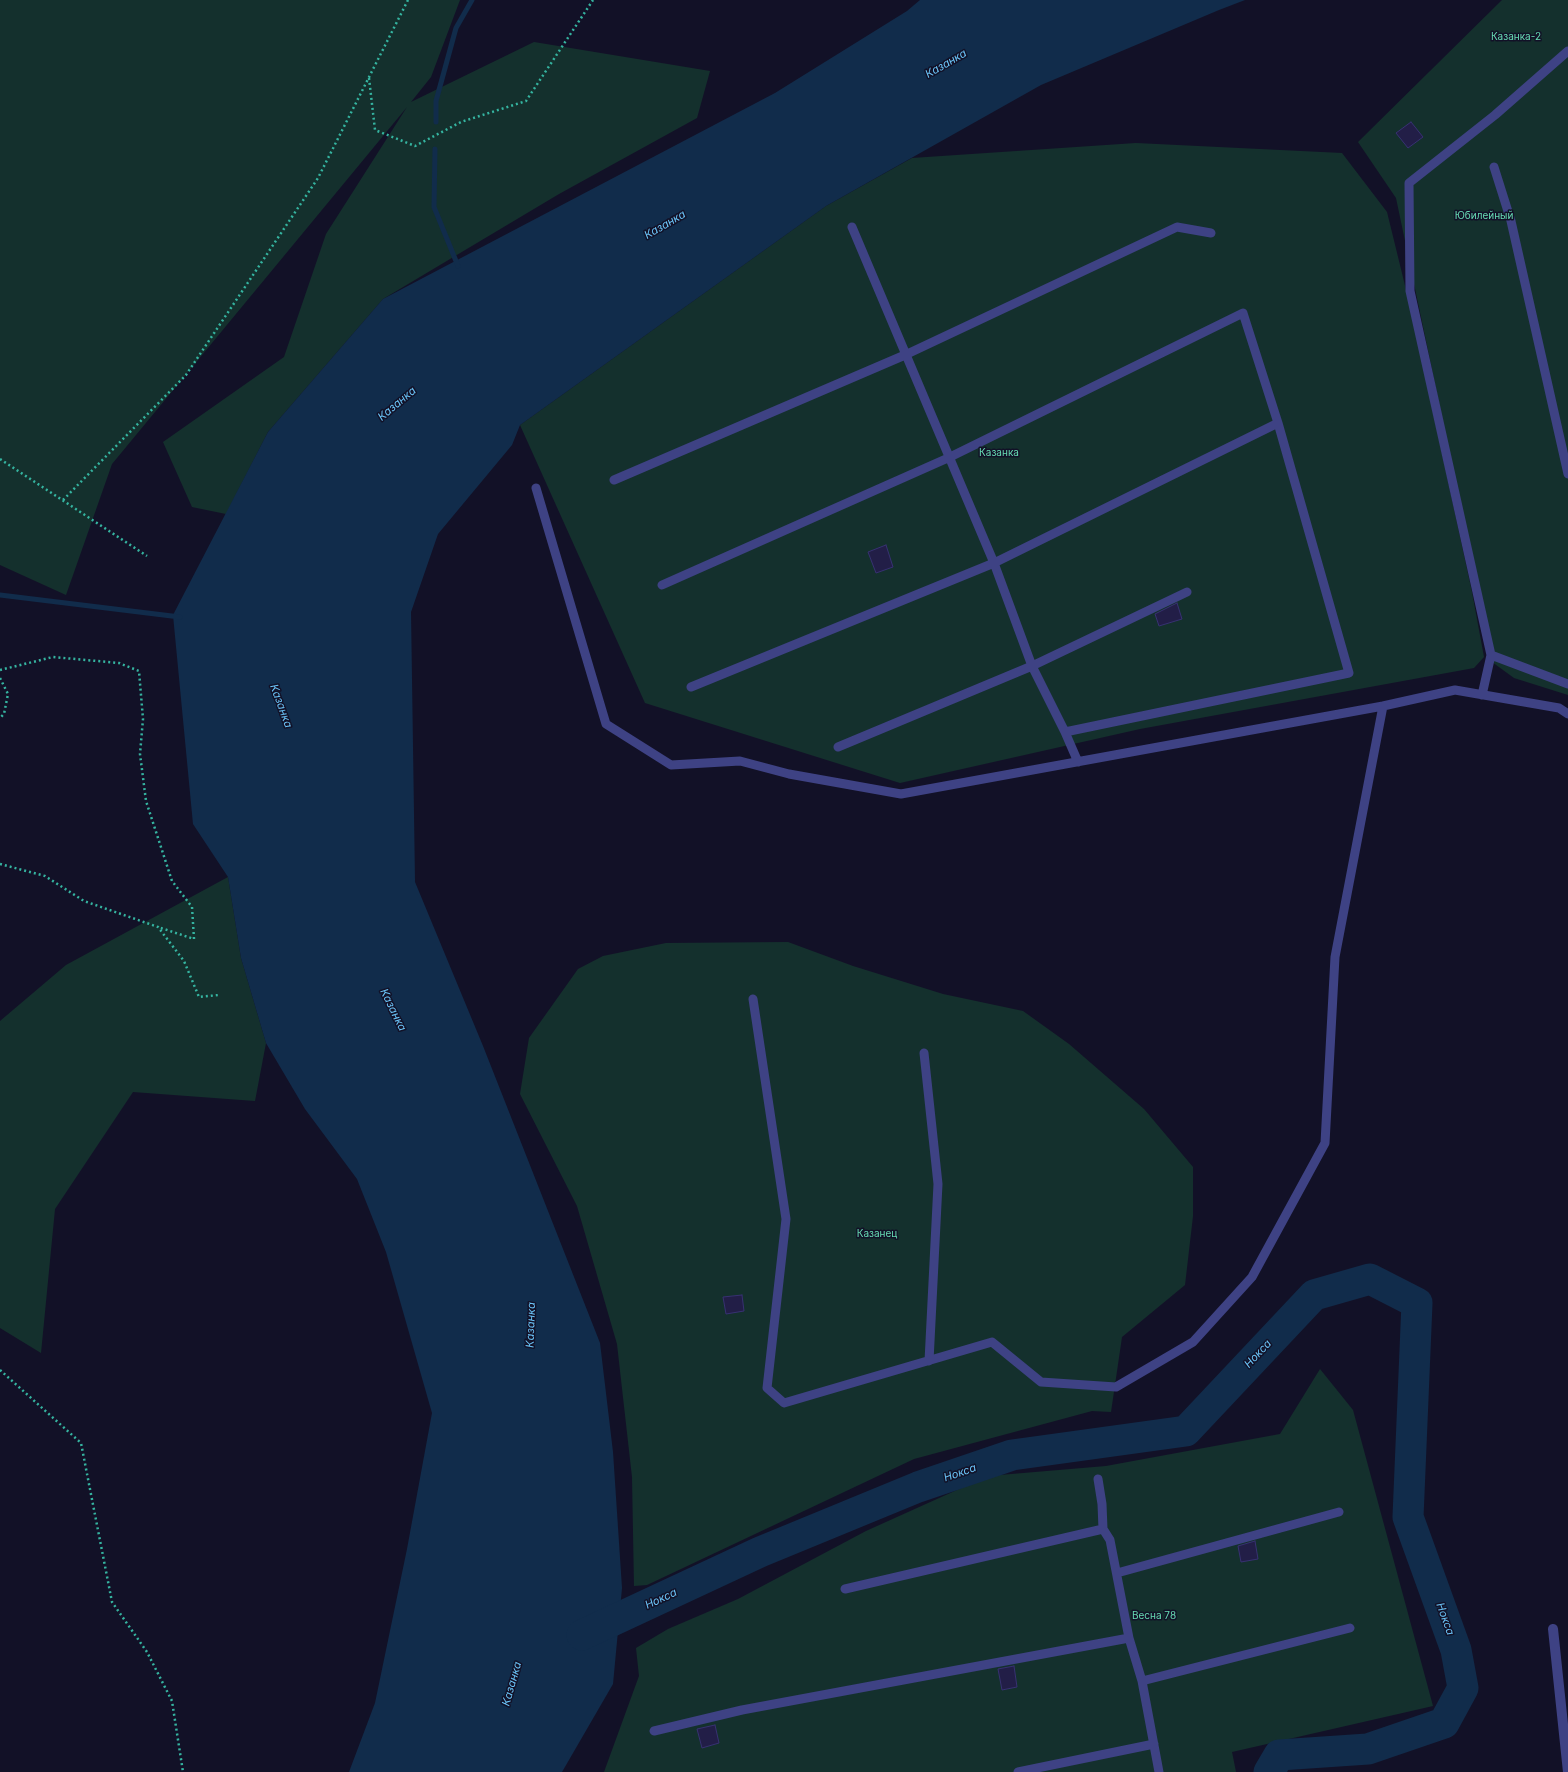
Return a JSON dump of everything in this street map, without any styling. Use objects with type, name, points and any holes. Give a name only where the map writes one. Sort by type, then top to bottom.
[{"type":"street","points":[[1553,1629],[1568,1772]]},
{"type":"lane","points":[[1482,695],[1491,656],[1410,291],[1409,183],[1495,115],[1568,51]]},
{"type":"lane","points":[[1494,167],[1511,221],[1568,474]]},
{"type":"lane","points":[[852,227],[948,458],[994,562],[1032,666],[1066,732],[1078,762]]},
{"type":"lane","points":[[614,480],[906,355],[1177,228],[1211,234]]},
{"type":"lane","points":[[662,585],[948,458],[1243,313],[1278,423],[1349,673],[1066,732]]},
{"type":"lane","points":[[691,687],[994,562],[1278,423]]},
{"type":"lane","points":[[536,488],[606,724],[671,765],[740,760],[789,774],[902,794],[1383,706],[1456,690],[1559,708],[1568,714]]},
{"type":"lane","points":[[838,747],[1032,666],[1187,592]]},
{"type":"lane","points":[[1491,656],[1568,684]]},
{"type":"lane","points":[[753,999],[786,1219],[767,1388],[784,1404],[992,1342],[1041,1382],[1116,1387],[1193,1342],[1252,1277],[1325,1143],[1335,957],[1383,706]]},
{"type":"lane","points":[[924,1053],[938,1184],[930,1361]]},
{"type":"lane","points":[[1098,1480],[1102,1504],[1103,1529],[1110,1540],[1128,1638],[1142,1681],[1159,1772]]},
{"type":"lane","points":[[1117,1573],[1339,1512]]},
{"type":"lane","points":[[845,1589],[1103,1529]]},
{"type":"lane","points":[[1142,1681],[1350,1628]]},
{"type":"lane","points":[[654,1731],[742,1710],[1128,1638]]},
{"type":"lane","points":[[1018,1772],[1154,1744]]},
{"type":"path","points":[[63,500],[186,375],[318,178],[408,0]]},
{"type":"path","points":[[369,78],[375,130],[414,146],[461,122],[526,101],[593,0]]},
{"type":"path","points":[[0,459],[147,556]]},
{"type":"path","points":[[0,670],[53,658],[119,663],[139,671],[143,719],[140,754],[146,801],[172,881],[192,907],[194,939],[84,901],[45,876],[0,864]]},
{"type":"path","points":[[0,678],[8,694],[4,714],[0,718]]},
{"type":"path","points":[[158,927],[184,961],[199,997],[219,995]]},
{"type":"path","points":[[0,1370],[81,1443],[112,1602],[147,1652],[172,1700],[183,1772]]},
{"type":"green space","points":[[0,0],[460,0],[431,77],[411,102],[534,42],[710,71],[697,118],[559,194],[383,299],[268,432],[226,514],[192,507],[163,442],[284,357],[326,234],[407,107],[112,464],[66,595],[0,565]]},
{"type":"green space","name":"Юбилейный","points":[[1502,0],[1568,0],[1568,695],[1514,678],[1492,662],[1396,198],[1358,142]]},
{"type":"green space","name":"Казанка","points":[[1136,143],[1342,153],[1387,212],[1410,306],[1472,592],[1484,657],[1474,668],[1140,729],[900,783],[645,703],[520,425],[826,206],[912,158]]},
{"type":"green space","points":[[228,877],[241,958],[266,1043],[255,1101],[133,1092],[55,1209],[41,1353],[0,1328],[0,1021],[66,965]]},
{"type":"green space","name":"Казанец","points":[[788,942],[853,966],[943,994],[1023,1011],[1069,1044],[1144,1109],[1193,1167],[1193,1216],[1185,1285],[1122,1337],[1111,1412],[1092,1411],[914,1459],[647,1585],[634,1586],[632,1477],[617,1344],[577,1206],[520,1094],[529,1038],[578,969],[603,956],[666,943]]},
{"type":"green space","name":"Весна 78","points":[[1320,1369],[1353,1410],[1433,1706],[1232,1752],[1236,1772],[604,1772],[639,1676],[636,1648],[668,1629],[738,1599],[866,1531],[988,1476],[1106,1466],[1280,1434]]},
{"type":"water","name":"Казанка","points":[[920,0],[1245,0],[1041,85],[826,206],[520,425],[512,445],[438,534],[411,612],[415,882],[483,1046],[600,1343],[613,1452],[622,1588],[613,1684],[562,1772],[349,1772],[375,1703],[407,1549],[432,1413],[386,1252],[357,1179],[305,1109],[266,1043],[241,958],[228,877],[193,824],[173,615],[268,432],[383,299],[775,93],[907,11]]},
{"type":"building","points":[[1411,122],[1423,137],[1408,148],[1396,133]]},
{"type":"building","points":[[886,545],[893,567],[876,573],[868,552]]},
{"type":"building","points":[[1177,603],[1182,619],[1159,626],[1155,614]]},
{"type":"building","points":[[742,1295],[744,1311],[726,1314],[723,1297]]},
{"type":"building","points":[[1255,1541],[1258,1559],[1241,1562],[1238,1546]]},
{"type":"building","points":[[1014,1666],[1017,1687],[1002,1690],[998,1669]]},
{"type":"building","points":[[715,1725],[719,1743],[702,1748],[697,1729]]},
{"type":"waterway","points":[[436,122],[436,101],[456,28],[472,0]]},
{"type":"waterway","points":[[435,149],[434,207],[458,266]]},
{"type":"waterway","points":[[0,595],[180,617]]},
{"type":"waterway","name":"Нокса","points":[[582,1635],[760,1552],[918,1487],[1012,1455],[1186,1431],[1314,1295],[1370,1279],[1417,1303],[1408,1517],[1456,1650],[1463,1688],[1444,1723],[1368,1749],[1279,1755],[1269,1772]]},
{"type":"park label","name":"Казанка-2","points":[[1516,37]]}]
